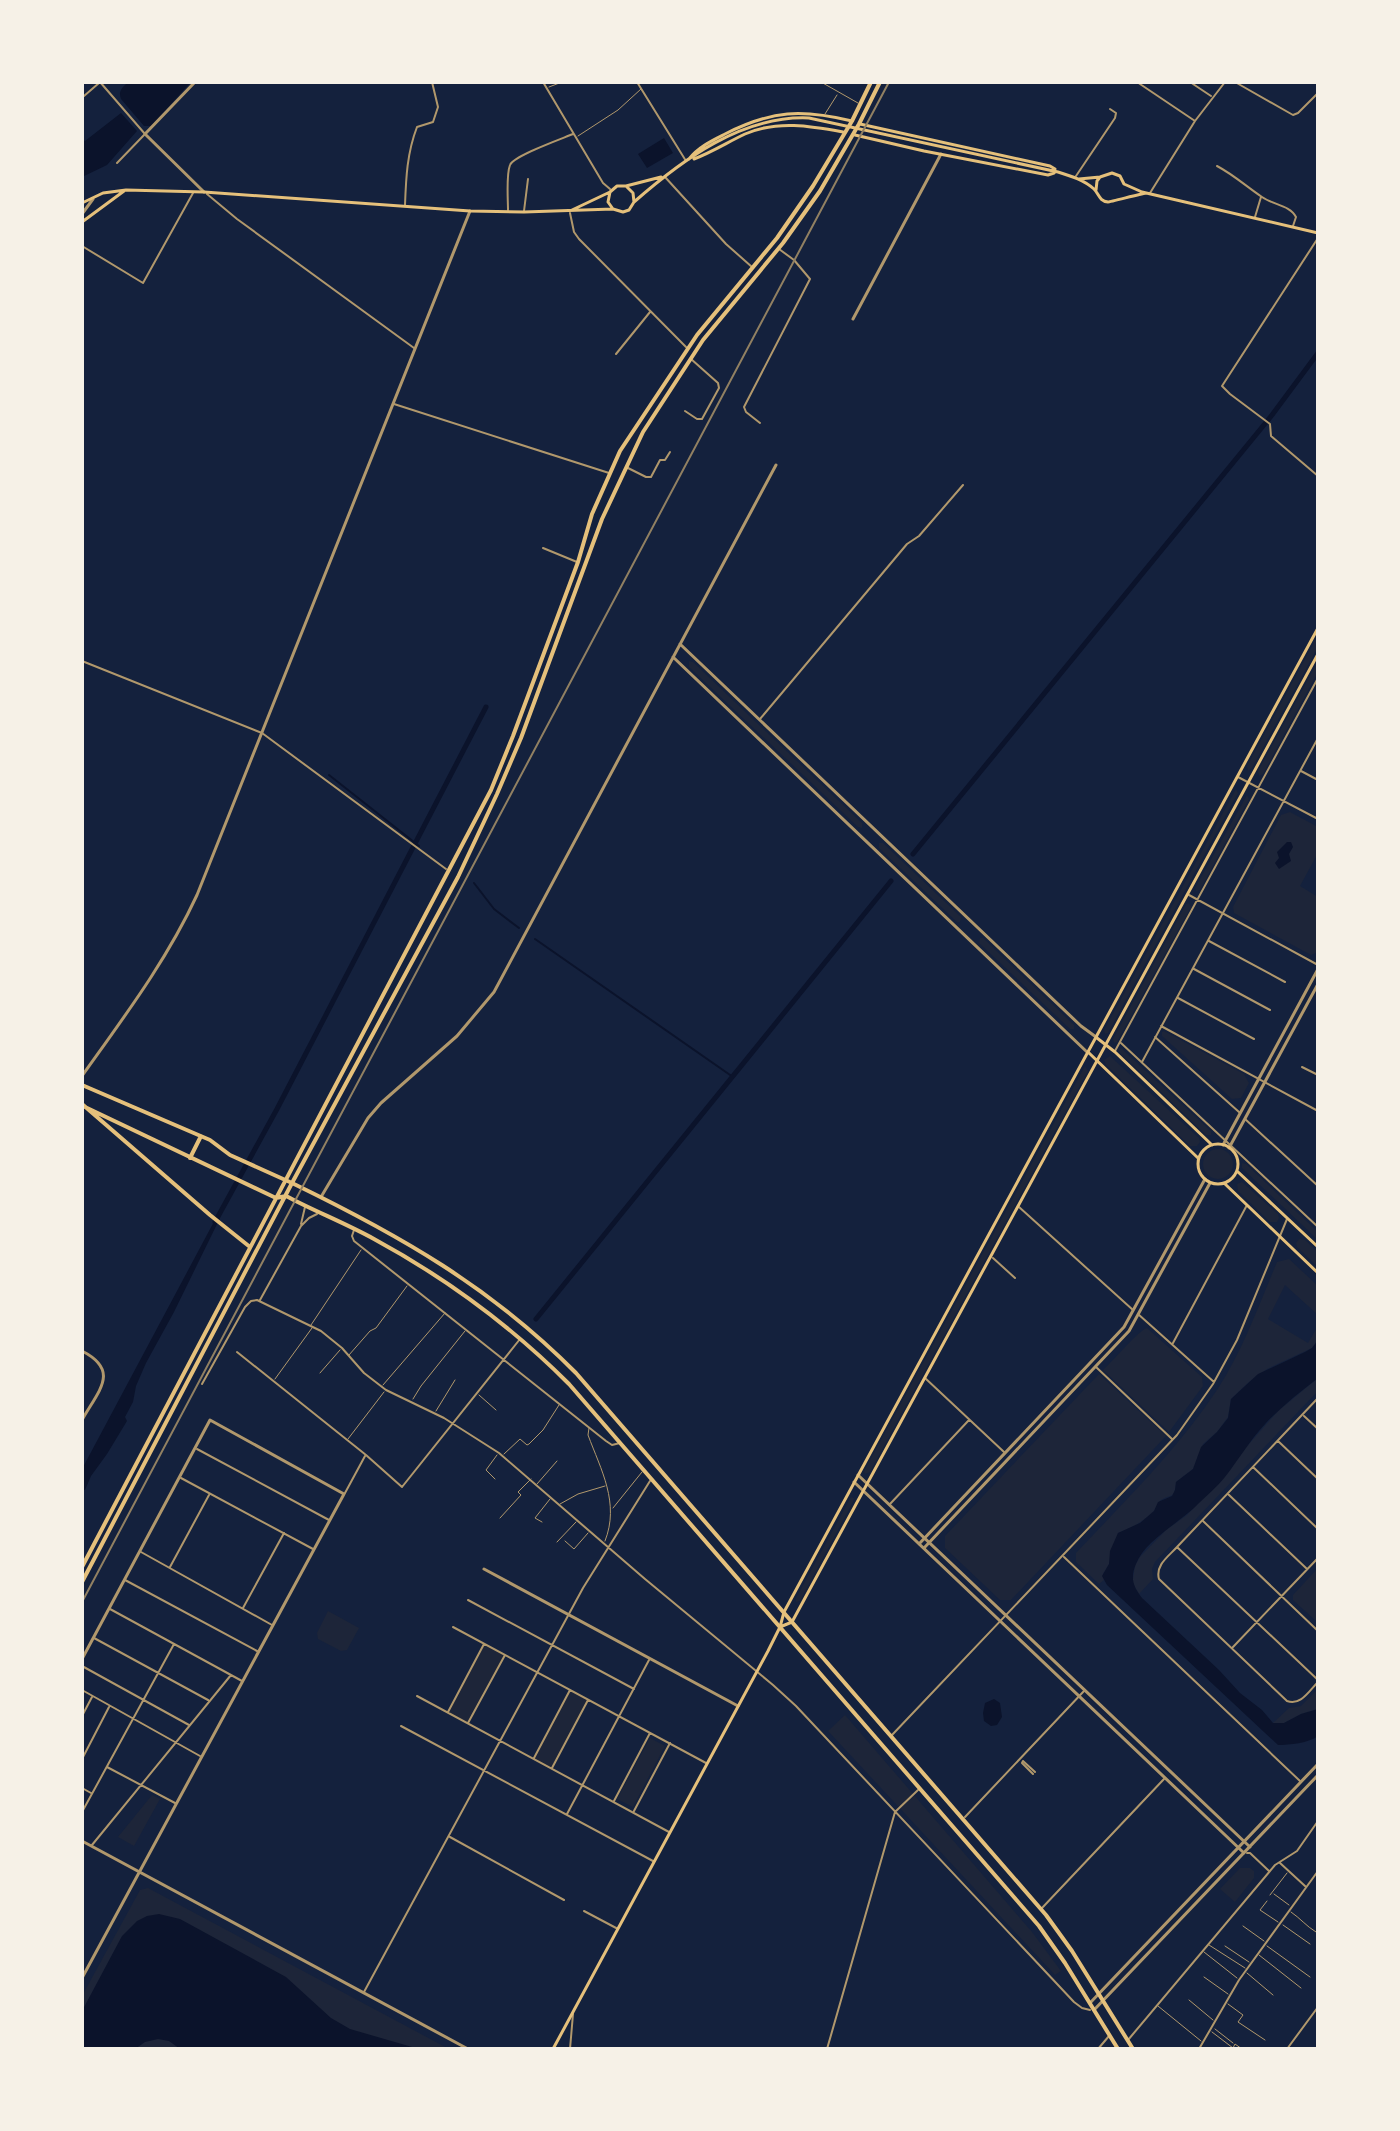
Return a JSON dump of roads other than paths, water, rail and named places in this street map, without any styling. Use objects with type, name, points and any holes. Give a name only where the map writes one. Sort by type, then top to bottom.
[{"type":"main road","points":[[82,1567],[491,790],[578,562],[592,514],[620,451],[688,348],[777,238],[813,186],[852,121],[871,82]]},
{"type":"main road","points":[[82,1582],[292,1183],[458,877],[521,738],[602,519],[643,432],[690,358],[778,249],[820,191],[880,82]]},
{"type":"main road","points":[[687,162],[694,153],[744,124],[783,113],[852,121]]},
{"type":"main road","points":[[610,191],[608,202],[613,209],[626,211],[664,176],[698,154],[748,126],[793,117],[1058,172],[1077,178],[1096,190]]},
{"type":"main road","points":[[859,124],[1050,166],[1058,172]]},
{"type":"main road","points":[[687,162],[747,134],[769,128],[808,125],[845,132]]},
{"type":"main road","points":[[853,134],[1048,175],[1058,172]]},
{"type":"main road","points":[[1077,178],[1112,173],[1120,176],[1123,191],[1117,201],[1106,202],[1098,196],[1096,190],[1100,177]]},
{"type":"main road","points":[[570,211],[617,186],[664,176]]},
{"type":"main road","points":[[626,186],[633,193],[634,202]]},
{"type":"main road","points":[[82,203],[95,196],[126,190],[204,192],[470,211],[613,209]]},
{"type":"main road","points":[[82,222],[126,190]]},
{"type":"main road","points":[[1123,191],[1148,194]]},
{"type":"main road","points":[[1123,191],[1293,227],[1318,236]]},
{"type":"main road","points":[[553,2049],[780,1627],[784,1612],[1318,628]]},
{"type":"main road","points":[[780,1627],[792,1622],[1318,654]]},
{"type":"main road","points":[[448,871],[458,877]]},
{"type":"main road","points":[[1096,1037],[1212,1145]]},
{"type":"main road","points":[[1088,1052],[1198,1158]]},
{"type":"main road","points":[[82,1085],[201,1136],[241,1161],[386,1230],[445,1265],[498,1304],[552,1350],[599,1399],[1041,1909],[1063,1938],[1133,2049]]},
{"type":"main road","points":[[84,1105],[248,1185],[276,1198],[286,1196],[379,1242],[455,1288],[561,1376],[1039,1926],[1118,2049]]},
{"type":"main road","points":[[84,1105],[250,1247]]},
{"type":"main road","points":[[190,1158],[201,1136]]},
{"type":"main road","points":[[1224,1142],[1237,1160],[1237,1171],[1224,1183],[1210,1183],[1198,1167],[1198,1158],[1203,1150],[1224,1142]]},
{"type":"main road","points":[[1237,1171],[1318,1247]]},
{"type":"main road","points":[[1224,1183],[1318,1273]]},
{"type":"main road","points":[[379,1242],[386,1230]]},
{"type":"main road","points":[[590,1408],[599,1399]]},
{"type":"street","points":[[84,96],[100,82],[145,134],[178,163],[204,192],[415,349]]},
{"type":"street","points":[[117,163],[195,82]]},
{"type":"street","points":[[405,206],[406,169],[412,141],[417,127],[433,122],[438,107],[432,82]]},
{"type":"street","points":[[543,82],[610,191]]},
{"type":"street","points":[[637,82],[687,162]]},
{"type":"street","points":[[1137,82],[1195,121]]},
{"type":"street","points":[[1190,82],[1212,97]]},
{"type":"street","points":[[1148,194],[1195,121],[1225,82]]},
{"type":"street","points":[[1235,82],[1293,115],[1318,93]]},
{"type":"street","points":[[1077,178],[1115,118],[1116,113],[1110,109]]},
{"type":"street","points":[[508,212],[509,166],[513,160],[521,154],[574,135]]},
{"type":"street","points":[[853,319],[941,154]]},
{"type":"street","points":[[1217,166],[1261,197],[1293,211],[1296,217],[1293,227]]},
{"type":"street","points":[[664,176],[726,244],[753,267]]},
{"type":"street","points":[[524,212],[528,179]]},
{"type":"street","points":[[82,246],[143,283],[194,192]]},
{"type":"street","points":[[82,214],[95,196]]},
{"type":"street","points":[[1255,219],[1261,197]]},
{"type":"street","points":[[82,1076],[158,968],[197,895],[470,211]]},
{"type":"street","points":[[570,211],[574,232],[579,239],[688,348]]},
{"type":"street","points":[[1318,236],[1222,386],[1266,420],[1270,424],[1271,436],[1318,476]]},
{"type":"street","points":[[760,423],[744,407],[810,279],[794,260],[778,249]]},
{"type":"street","points":[[616,354],[651,311]]},
{"type":"street","points":[[685,411],[702,419],[719,388],[718,383],[690,358]]},
{"type":"street","points":[[393,404],[610,473]]},
{"type":"street","points":[[625,466],[651,477],[660,460],[665,460],[670,452]]},
{"type":"street","points":[[321,1198],[368,1118],[457,1036],[494,992],[776,465]]},
{"type":"street","points":[[759,720],[909,541],[919,536],[963,485]]},
{"type":"street","points":[[543,548],[578,562]]},
{"type":"street","points":[[680,644],[1096,1037]]},
{"type":"street","points":[[673,657],[1088,1052]]},
{"type":"street","points":[[82,661],[262,733],[448,871]]},
{"type":"street","points":[[1115,1052],[1318,678]]},
{"type":"street","points":[[1142,1062],[1317,741]]},
{"type":"street","points":[[1300,770],[1318,780]]},
{"type":"street","points":[[1237,777],[1318,819]]},
{"type":"street","points":[[1120,1042],[1224,1142],[1318,967],[1187,894]]},
{"type":"street","points":[[1208,941],[1285,982]]},
{"type":"street","points":[[1193,968],[1270,1010]]},
{"type":"street","points":[[1318,984],[1230,1147],[1318,1227]]},
{"type":"street","points":[[1177,997],[1254,1039]]},
{"type":"street","points":[[1161,1026],[1318,1111]]},
{"type":"street","points":[[1155,1037],[1240,1113]]},
{"type":"street","points":[[1302,1067],[1318,1075]]},
{"type":"street","points":[[1245,1119],[1318,1186]]},
{"type":"street","points":[[919,1544],[1123,1329],[1205,1179]]},
{"type":"street","points":[[924,1548],[1129,1331],[1210,1183]]},
{"type":"street","points":[[1172,1344],[1247,1205]]},
{"type":"street","points":[[301,1226],[305,1206]]},
{"type":"street","points":[[1018,1206],[1214,1382]]},
{"type":"street","points":[[259,1301],[301,1226],[320,1213]]},
{"type":"street","points":[[892,1736],[1173,1440],[1214,1382],[1238,1336],[1287,1218]]},
{"type":"street","points":[[354,1229],[352,1239],[362,1248],[610,1444],[621,1443]]},
{"type":"street","points":[[991,1256],[1015,1278]]},
{"type":"street","points":[[202,1384],[245,1307],[251,1301],[259,1301],[312,1326],[342,1348],[381,1387],[435,1413],[501,1455],[796,1706],[1074,2002],[1091,2010],[1247,1853],[1318,1775]]},
{"type":"street","points":[[237,1352],[402,1487],[520,1339]]},
{"type":"street","points":[[82,1351],[97,1358],[103,1368],[104,1379],[82,1420]]},
{"type":"street","points":[[1096,1367],[1173,1440]]},
{"type":"street","points":[[925,1378],[1005,1453]]},
{"type":"street","points":[[1177,1547],[1318,1681],[1301,1700],[1296,1703],[1285,1699],[1159,1579],[1157,1569],[1177,1547],[1202,1520],[1318,1398]]},
{"type":"street","points":[[1303,1414],[1318,1429]]},
{"type":"street","points":[[82,1659],[210,1420],[344,1494]]},
{"type":"street","points":[[889,1505],[969,1420]]},
{"type":"street","points":[[1278,1441],[1318,1479]]},
{"type":"street","points":[[195,1447],[330,1521]]},
{"type":"street","points":[[82,1978],[366,1455]]},
{"type":"street","points":[[1253,1467],[1318,1529]]},
{"type":"street","points":[[858,1475],[1250,1847]]},
{"type":"street","points":[[179,1477],[314,1550]]},
{"type":"street","points":[[363,1993],[552,1645],[651,1478]]},
{"type":"street","points":[[854,1482],[1165,1778],[1270,1872]]},
{"type":"street","points":[[170,1568],[210,1494]]},
{"type":"street","points":[[1228,1494],[1307,1569]]},
{"type":"street","points":[[1202,1520],[1318,1630]]},
{"type":"street","points":[[243,1609],[284,1533]]},
{"type":"street","points":[[140,1551],[273,1626]]},
{"type":"street","points":[[1063,1556],[1301,1782]]},
{"type":"street","points":[[1232,1648],[1318,1558]]},
{"type":"street","points":[[484,1569],[738,1706]]},
{"type":"street","points":[[124,1580],[259,1652]]},
{"type":"street","points":[[468,1600],[634,1689]]},
{"type":"street","points":[[109,1609],[243,1681]]},
{"type":"street","points":[[453,1627],[707,1764]]},
{"type":"street","points":[[93,1638],[209,1701]]},
{"type":"street","points":[[82,1812],[174,1644]]},
{"type":"street","points":[[447,1713],[484,1644]]},
{"type":"street","points":[[468,1724],[505,1655]]},
{"type":"street","points":[[567,1815],[650,1658]]},
{"type":"street","points":[[82,1666],[189,1725]]},
{"type":"street","points":[[91,1846],[231,1675]]},
{"type":"street","points":[[82,1690],[202,1757]]},
{"type":"street","points":[[533,1759],[570,1690]]},
{"type":"street","points":[[963,1819],[1085,1690]]},
{"type":"street","points":[[82,1716],[92,1696]]},
{"type":"street","points":[[417,1696],[670,1832]]},
{"type":"street","points":[[552,1769],[588,1700]]},
{"type":"street","points":[[82,1759],[110,1706]]},
{"type":"street","points":[[401,1726],[654,1861]]},
{"type":"street","points":[[613,1802],[650,1733]]},
{"type":"street","points":[[633,1812],[670,1743]]},
{"type":"street","points":[[1090,2003],[1318,1764]]},
{"type":"street","points":[[106,1767],[176,1804]]},
{"type":"street","points":[[1041,1909],[1165,1778]]},
{"type":"street","points":[[82,1788],[92,1794]]},
{"type":"street","points":[[827,2049],[895,1812],[920,1788]]},
{"type":"street","points":[[1127,2040],[1270,1872],[1298,1849],[1318,1821]]},
{"type":"street","points":[[449,1836],[564,1900]]},
{"type":"street","points":[[82,1841],[468,2049]]},
{"type":"street","points":[[1279,1862],[1306,1886]]},
{"type":"street","points":[[1199,2049],[1239,1980],[1318,1871]]},
{"type":"street","points":[[584,1911],[618,1929]]},
{"type":"street","points":[[1287,2049],[1318,2007]]},
{"type":"street","points":[[570,2049],[573,2012]]},
{"type":"street","points":[[1098,2049],[1109,2035]]},
{"type":"lane","points":[[546,88],[562,82]]},
{"type":"lane","points":[[821,82],[860,104]]},
{"type":"lane","points":[[574,135],[618,110],[641,89]]},
{"type":"lane","points":[[824,117],[839,93]]},
{"type":"lane","points":[[273,1382],[362,1248]]},
{"type":"lane","points":[[349,1356],[376,1328],[408,1284]]},
{"type":"lane","points":[[381,1387],[445,1312]]},
{"type":"lane","points":[[411,1402],[466,1329]]},
{"type":"lane","points":[[320,1373],[342,1348]]},
{"type":"lane","points":[[435,1413],[455,1380]]},
{"type":"lane","points":[[347,1440],[386,1390]]},
{"type":"lane","points":[[477,1393],[496,1410]]},
{"type":"lane","points":[[495,1479],[486,1470],[517,1440],[529,1444],[543,1430],[559,1404]]},
{"type":"lane","points":[[589,1428],[588,1435],[607,1486],[612,1510],[604,1544]]},
{"type":"lane","points":[[537,1484],[557,1461]]},
{"type":"lane","points":[[612,1510],[644,1470]]},
{"type":"lane","points":[[500,1518],[531,1479]]},
{"type":"lane","points":[[560,1504],[580,1493],[607,1486]]},
{"type":"lane","points":[[542,1522],[535,1518],[551,1497]]},
{"type":"lane","points":[[557,1542],[578,1520]]},
{"type":"lane","points":[[565,1541],[574,1549],[590,1531]]},
{"type":"lane","points":[[1289,1871],[1271,1894],[1316,1932]]},
{"type":"lane","points":[[1311,1880],[1318,1886]]},
{"type":"lane","points":[[1267,1901],[1260,1910],[1310,1944]]},
{"type":"lane","points":[[1243,1926],[1310,1977]]},
{"type":"lane","points":[[1208,1945],[1246,1970],[1273,1995]]},
{"type":"lane","points":[[1225,1946],[1251,1963]]},
{"type":"lane","points":[[1203,1951],[1239,1980]]},
{"type":"lane","points":[[1258,1954],[1301,1988]]},
{"type":"lane","points":[[1204,1977],[1230,1996]]},
{"type":"lane","points":[[1189,2000],[1215,2022]]},
{"type":"lane","points":[[1226,2002],[1243,2015],[1238,2022],[1265,2040]]},
{"type":"lane","points":[[1157,2005],[1208,2049]]},
{"type":"lane","points":[[1211,2029],[1232,2048],[1235,2044]]},
{"type":"lane","points":[[1211,2029],[1242,2049]]},
{"type":"waterway","points":[[913,854],[1272,415],[1318,353]]},
{"type":"waterway","points":[[215,1222],[486,707]]},
{"type":"waterway","points":[[329,775],[419,846]]},
{"type":"waterway","points":[[536,1319],[891,881]]},
{"type":"waterway","points":[[474,883],[494,909],[519,928]]},
{"type":"waterway","points":[[535,939],[733,1077]]},
{"type":"railway","points":[[82,1602],[889,82]]}]
